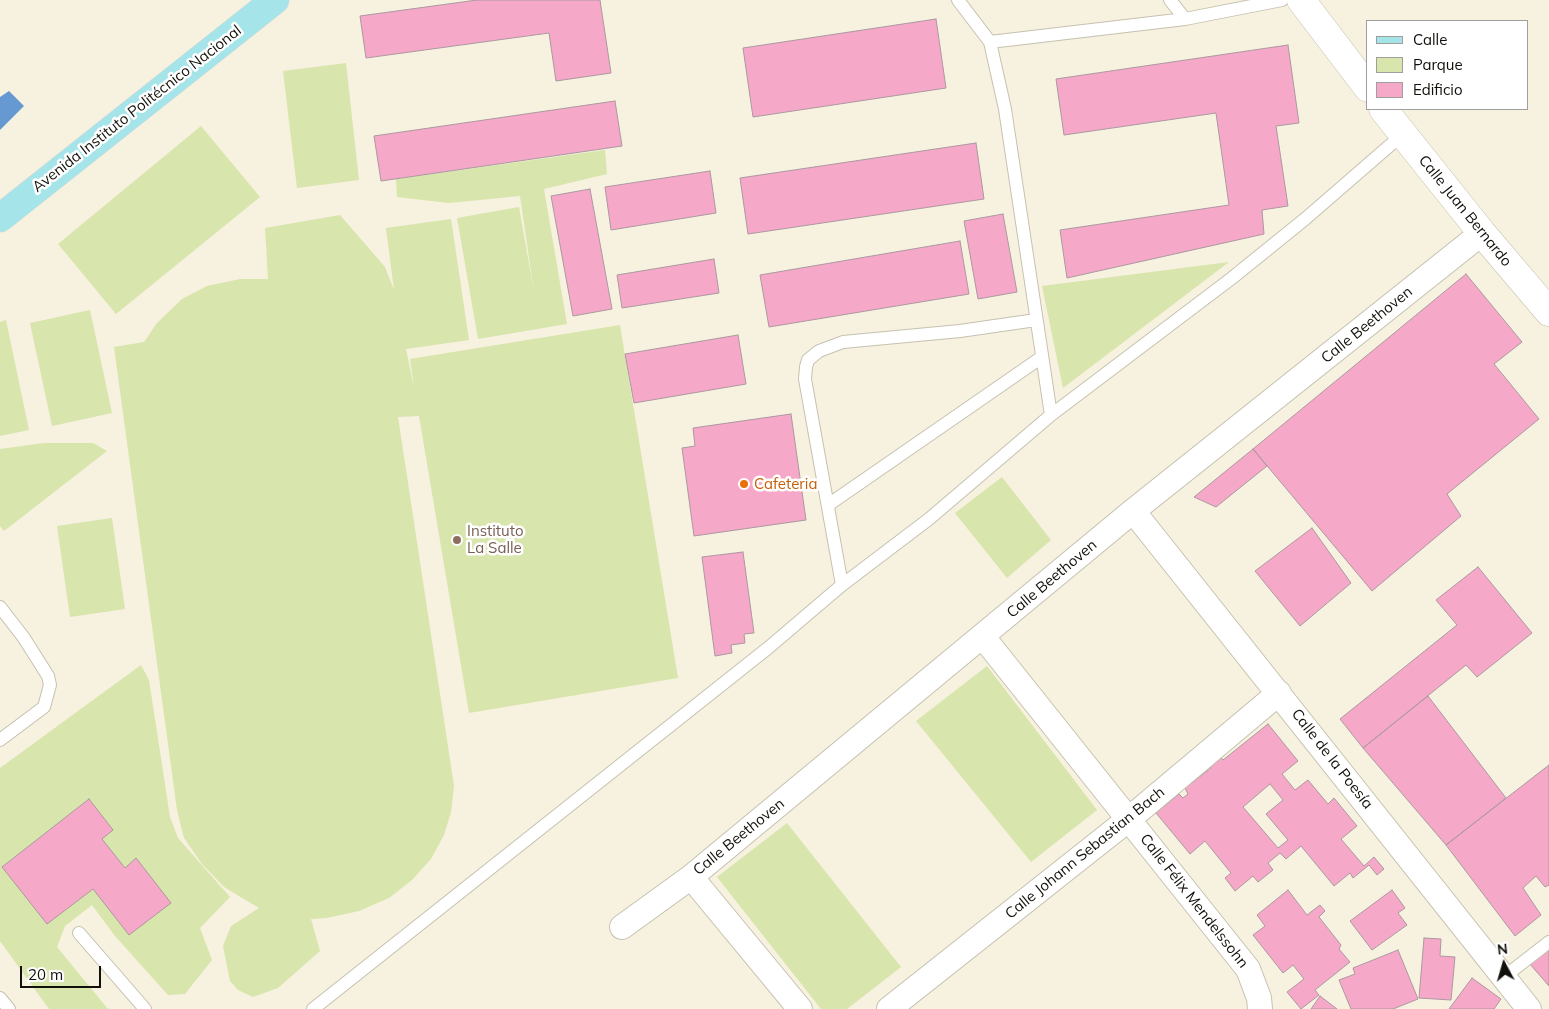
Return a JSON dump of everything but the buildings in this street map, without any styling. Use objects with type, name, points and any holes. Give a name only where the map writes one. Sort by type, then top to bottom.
[{"type":"main road","name":"Avenida Instituto Politécnico Nacional","points":[[0,218],[275,0]]},
{"type":"street","points":[[1301,0],[1366,85]]},
{"type":"street","name":"Calle Juan Bernardo","points":[[1384,110],[1482,233],[1549,312]]},
{"type":"street","name":"Calle Beethoven","points":[[622,927],[692,877],[1133,511],[1482,233]]},
{"type":"street","name":"Calle de la Poesía","points":[[1133,511],[1529,1009]]},
{"type":"street","name":"Calle Félix Mendelssohn","points":[[983,637],[1248,969],[1259,998],[1260,1009]]},
{"type":"street","name":"Calle Johann Sebastian Bach","points":[[889,1009],[1129,819],[1279,693]]},
{"type":"street","points":[[692,877],[800,1009]]},
{"type":"lane","points":[[958,0],[990,42],[1005,109],[1051,415]]},
{"type":"lane","points":[[1170,0],[1185,20]]},
{"type":"lane","points":[[990,42],[1185,20],[1282,0]]},
{"type":"lane","points":[[314,1009],[760,654],[842,585],[929,519],[1051,415],[1232,278],[1305,219],[1403,134]]},
{"type":"lane","points":[[842,585],[805,379],[808,360],[814,355],[843,342],[960,331],[1036,320]]},
{"type":"lane","points":[[828,505],[1042,358]]},
{"type":"lane","points":[[0,607],[24,638],[48,676],[50,685],[44,707],[0,740]]},
{"type":"lane","points":[[79,933],[146,1009]]},
{"type":"lane","points":[[1504,977],[1549,942]]},
{"type":"lane","points":[[0,998],[9,1009]]},
{"type":"green space","points":[[346,63],[359,180],[297,188],[283,71]]},
{"type":"green space","points":[[201,126],[260,197],[116,314],[58,244]]},
{"type":"green space","points":[[605,150],[607,174],[544,189],[567,324],[478,339],[457,218],[519,207],[534,292],[520,196],[449,203],[397,197],[396,179]]},
{"type":"green space","points":[[340,215],[385,267],[394,290],[386,228],[451,219],[469,340],[406,349],[414,388],[410,359],[620,325],[678,678],[469,713],[419,416],[398,417],[454,786],[451,812],[444,835],[431,859],[412,880],[389,898],[359,911],[327,918],[311,919],[320,951],[278,988],[253,997],[238,990],[230,981],[223,946],[231,926],[259,908],[224,887],[202,864],[184,838],[177,810],[114,347],[144,342],[157,323],[182,299],[207,286],[240,279],[268,279],[265,228]]},
{"type":"green space","points":[[1229,262],[1063,388],[1042,286]]},
{"type":"green space","points":[[90,310],[112,413],[52,426],[30,323]]},
{"type":"green space","points":[[6,320],[29,430],[0,436],[0,322]]},
{"type":"green space","points":[[44,443],[93,443],[107,451],[4,531],[0,526],[0,449]]},
{"type":"green space","points":[[1002,477],[1051,540],[1007,578],[955,513]]},
{"type":"green space","points":[[112,518],[125,609],[70,617],[57,526]]},
{"type":"green space","points":[[141,665],[149,680],[170,817],[178,838],[230,897],[200,928],[212,960],[185,994],[168,995],[115,936],[92,905],[65,926],[57,947],[108,1009],[49,1009],[0,941],[0,768]]},
{"type":"green space","points":[[987,666],[1097,810],[1031,862],[916,721]]},
{"type":"green space","points":[[787,823],[901,967],[847,1009],[821,1009],[717,877]]},
{"type":"water","points":[[9,91],[24,106],[0,130],[0,97]]},
{"type":"place","name":"Cafeteria","points":[[744,484]]},
{"type":"place","name":"Instituto La Salle","points":[[457,540]]}]
